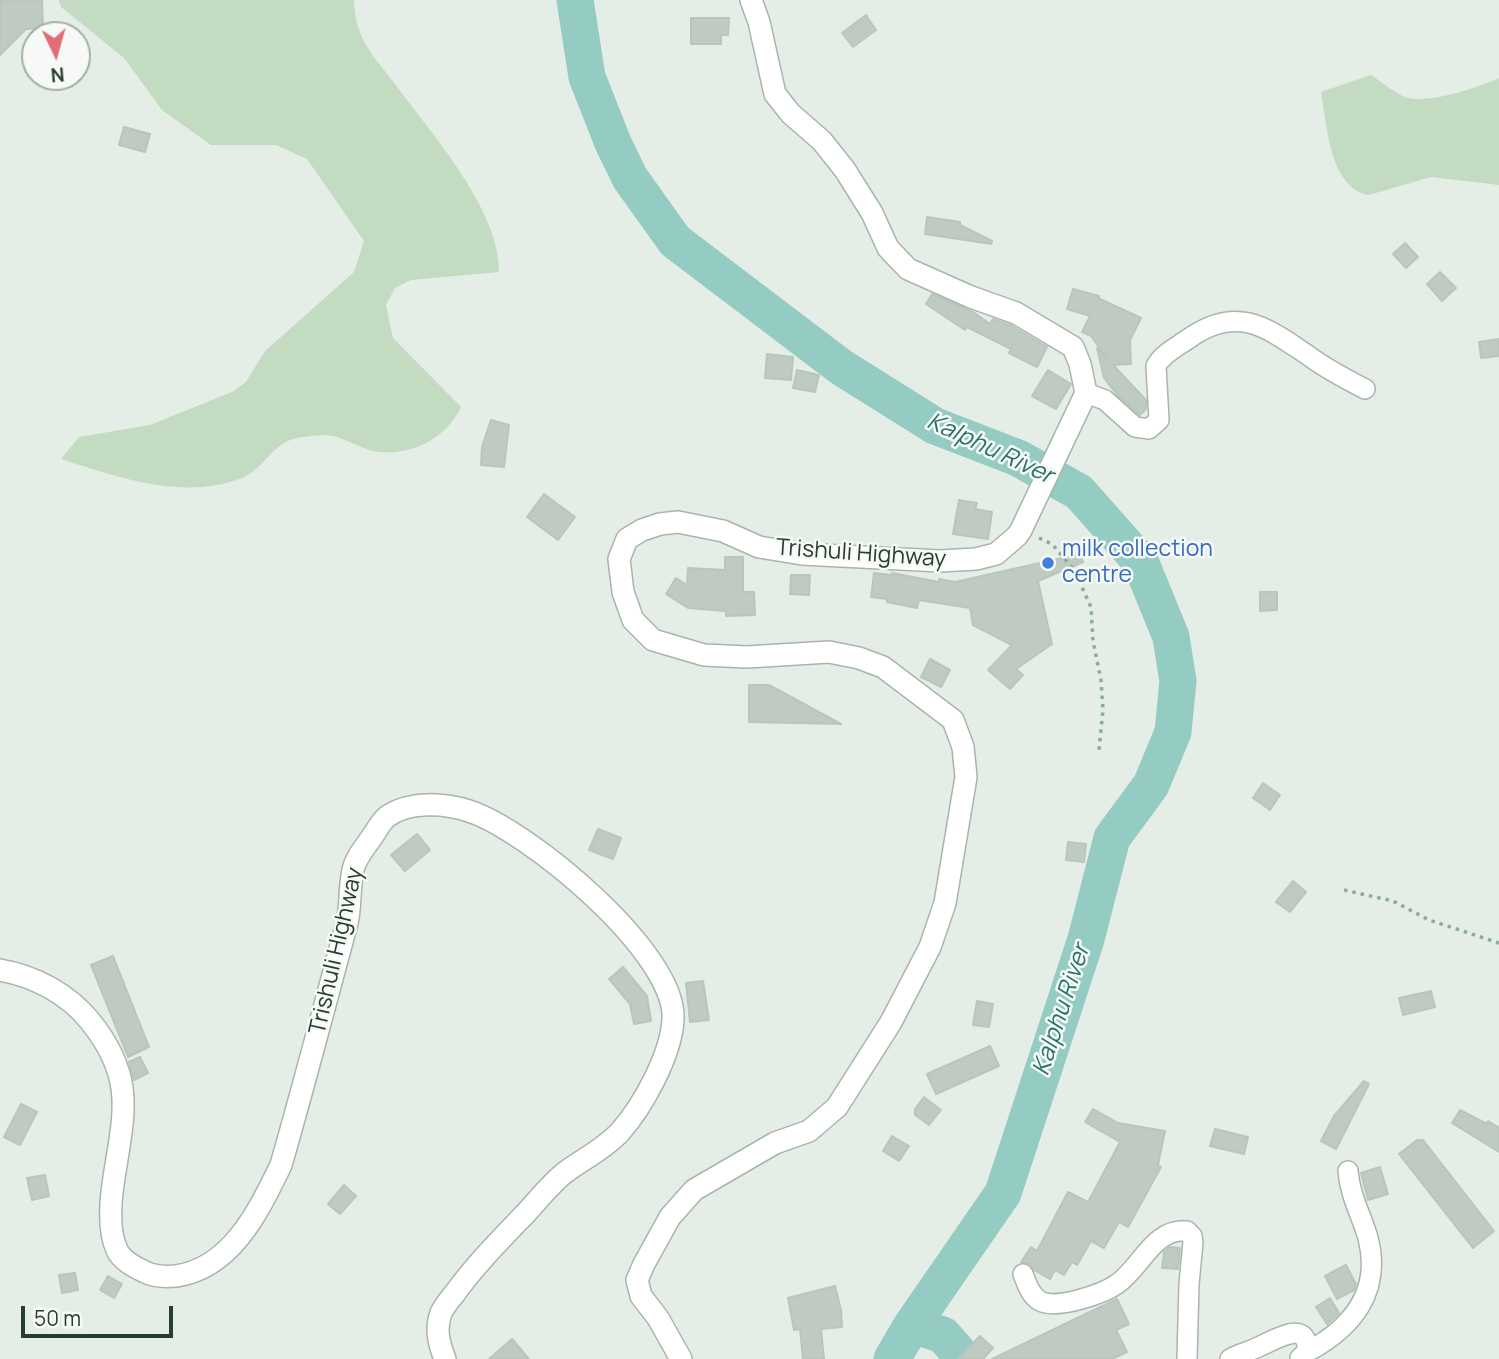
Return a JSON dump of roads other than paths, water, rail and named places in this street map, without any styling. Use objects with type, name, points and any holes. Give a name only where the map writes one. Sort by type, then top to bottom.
[{"type":"street","points":[[751,0],[759,22],[775,94],[791,114],[822,141],[845,170],[872,214],[888,248],[908,269],[1016,313],[1073,346],[1086,393],[1105,400],[1135,427],[1149,429],[1159,420],[1156,366],[1160,359],[1200,330],[1220,322],[1237,321],[1282,336],[1309,357],[1364,389]]},
{"type":"street","name":"Trishuli Highway","points":[[681,1359],[658,1318],[641,1296],[637,1280],[644,1264],[670,1217],[694,1190],[775,1143],[809,1131],[837,1107],[891,1022],[930,947],[945,903],[966,777],[963,747],[953,720],[883,667],[859,658],[830,652],[725,656],[704,654],[653,640],[633,620],[624,592],[619,559],[627,539],[660,524],[678,522],[723,530],[759,547],[791,552],[940,561],[976,559],[996,554],[1021,530],[1086,393]]},
{"type":"street","name":"Trishuli Highway","points":[[0,970],[29,977],[76,1004],[104,1039],[122,1079],[125,1107],[110,1211],[117,1250],[132,1266],[153,1276],[190,1274],[207,1266],[241,1235],[264,1200],[281,1165],[348,919],[353,868],[385,817],[405,808],[439,804],[467,810],[495,821],[547,857],[581,885],[625,930],[659,974],[671,995],[673,1019],[667,1051],[642,1100],[621,1131],[595,1154],[567,1171],[488,1252],[441,1312],[439,1344],[445,1359]]},
{"type":"street","points":[[1303,1356],[1331,1337],[1359,1311],[1367,1289],[1371,1262],[1368,1241],[1362,1218],[1351,1196],[1348,1171]]},
{"type":"street","points":[[1023,1274],[1030,1291],[1041,1301],[1054,1305],[1073,1301],[1105,1291],[1119,1283],[1164,1236],[1178,1230],[1187,1231],[1193,1241],[1186,1359]]},
{"type":"street","points":[[1230,1359],[1289,1332],[1303,1336],[1307,1342],[1303,1356]]},
{"type":"waterway","name":"Kalphu River","points":[[575,0],[587,77],[613,143],[630,178],[675,241],[841,367],[935,426],[1018,458],[1079,492],[1140,561],[1171,637],[1178,681],[1173,732],[1151,785],[1112,838],[1086,939],[1003,1193],[912,1325],[892,1359]]},
{"type":"waterway","points":[[912,1325],[943,1335],[964,1359]]},
{"type":"place","name":"milk collection centre","points":[[1048,563]]}]
